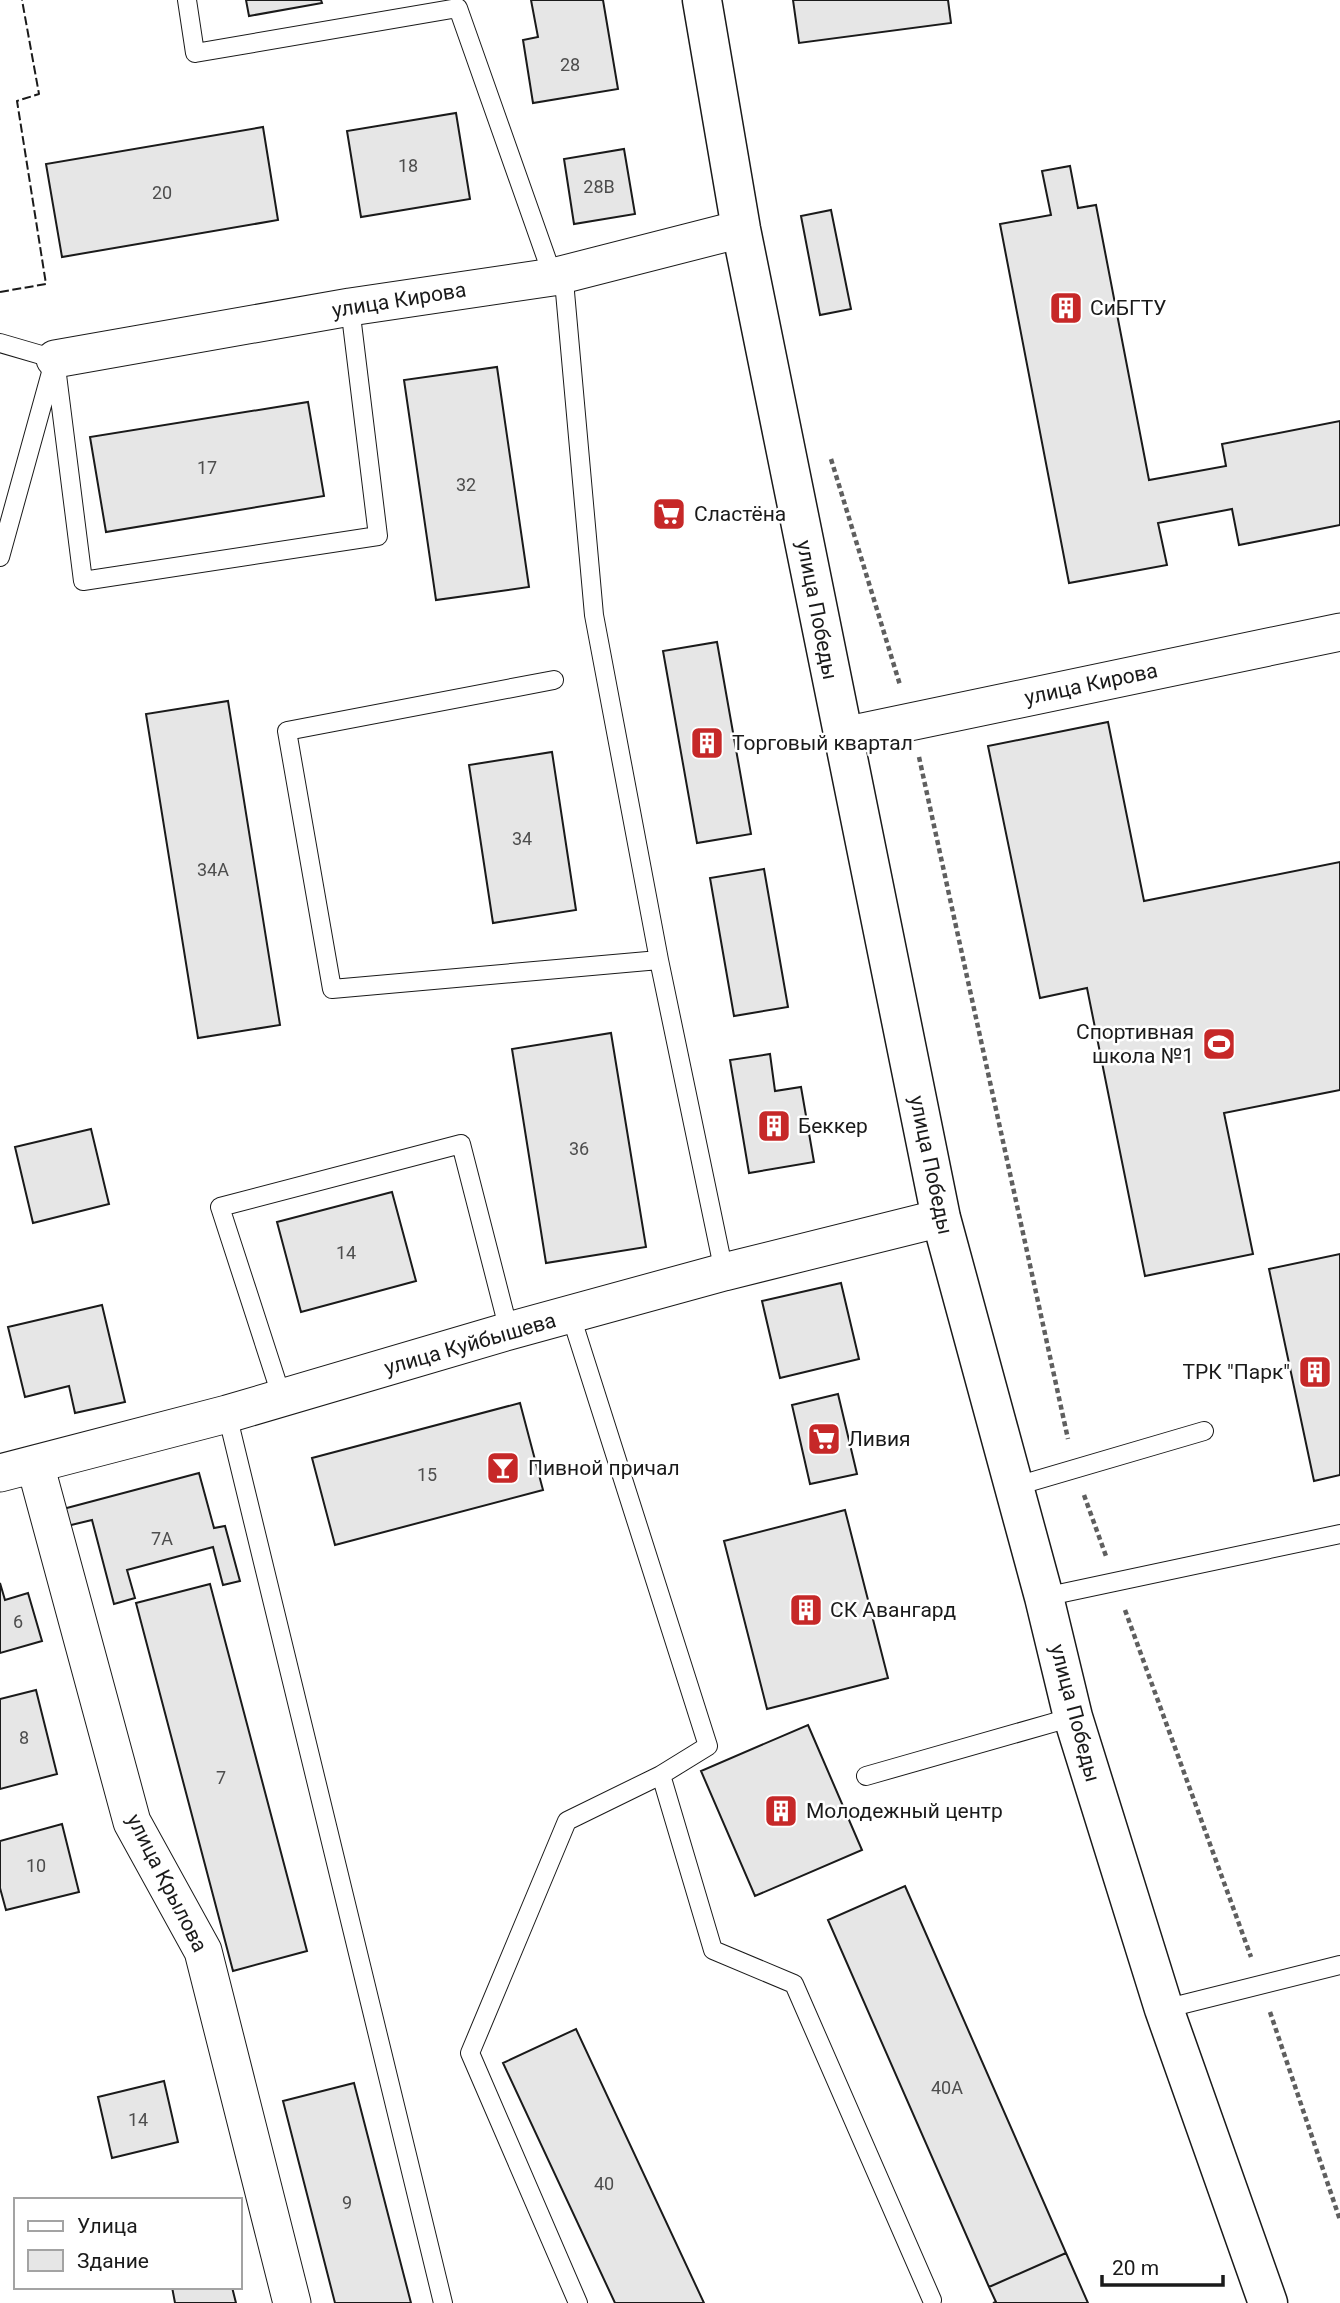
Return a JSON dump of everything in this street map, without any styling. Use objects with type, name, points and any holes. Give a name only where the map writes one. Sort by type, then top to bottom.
[{"type":"street","name":"улица Победы","points":[[702,0],[741,229],[941,1218],[1044,1597],[1073,1717],[1164,2009],[1268,2303]]},
{"type":"street","name":"улица Кирова","points":[[55,359],[350,307],[553,277],[741,229]]},
{"type":"street","name":"улица Кирова","points":[[842,736],[1340,632]]},
{"type":"street","name":"улица Куйбышева","points":[[0,1474],[228,1415],[509,1331],[724,1272],[941,1218]]},
{"type":"street","name":"улица Крылова","points":[[35,1464],[132,1822],[203,1951],[292,2303]]},
{"type":"lane","points":[[187,0],[195,53],[457,4],[553,277],[565,292],[594,615],[659,960],[724,1272]]},
{"type":"lane","points":[[55,359],[83,581],[378,536],[350,307]]},
{"type":"lane","points":[[0,343],[55,359]]},
{"type":"lane","points":[[0,557],[55,359]]},
{"type":"lane","points":[[554,680],[287,731],[332,989],[659,960]]},
{"type":"lane","points":[[282,1398],[220,1207],[461,1144],[509,1331]]},
{"type":"lane","points":[[571,1316],[708,1746],[661,1775],[567,1821],[470,2053],[578,2303]]},
{"type":"lane","points":[[228,1415],[443,2303]]},
{"type":"lane","points":[[1013,1487],[1204,1431]]},
{"type":"lane","points":[[1044,1597],[1340,1534]]},
{"type":"lane","points":[[866,1776],[1073,1717]]},
{"type":"lane","points":[[661,1775],[713,1950],[794,1984],[932,2300]]},
{"type":"lane","points":[[1164,2009],[1340,1965]]},
{"type":"path","points":[[829,451],[911,722],[1075,1469],[1261,1985],[1340,2220]]},
{"type":"building","points":[[246,0],[321,0],[322,3],[249,16]]},
{"type":"building","points":[[531,0],[603,0],[618,89],[533,103],[523,40],[538,37]]},
{"type":"building","points":[[793,0],[948,0],[951,23],[799,43]]},
{"type":"building","points":[[456,113],[470,199],[361,217],[347,131]]},
{"type":"building","points":[[263,127],[278,220],[62,257],[46,164]]},
{"type":"building","points":[[624,149],[635,214],[574,224],[564,159]]},
{"type":"building","name":"СиБГТУ","points":[[1070,166],[1078,208],[1096,205],[1149,480],[1226,466],[1222,444],[1340,421],[1340,525],[1239,545],[1232,509],[1158,523],[1167,565],[1069,583],[1000,224],[1051,215],[1042,171]]},
{"type":"building","points":[[831,210],[851,309],[820,315],[801,216]]},
{"type":"building","points":[[497,367],[529,587],[436,600],[404,380]]},
{"type":"building","points":[[308,402],[324,496],[106,532],[90,437]]},
{"type":"building","name":"Торговый квартал","points":[[717,642],[751,834],[697,843],[663,651]]},
{"type":"building","points":[[228,701],[280,1025],[198,1038],[146,714]]},
{"type":"building","name":"Спортивная школа №1","points":[[1108,722],[1144,901],[1340,862],[1340,1090],[1224,1113],[1253,1254],[1145,1276],[1087,988],[1040,998],[988,746]]},
{"type":"building","points":[[552,752],[576,910],[493,923],[469,765]]},
{"type":"building","points":[[764,869],[788,1007],[734,1016],[710,878]]},
{"type":"building","points":[[611,1033],[646,1247],[546,1263],[512,1049]]},
{"type":"building","name":"Беккер","points":[[770,1054],[775,1091],[801,1087],[814,1162],[749,1173],[730,1060]]},
{"type":"building","points":[[91,1129],[109,1204],[33,1223],[15,1147]]},
{"type":"building","points":[[392,1192],[416,1281],[301,1312],[277,1222]]},
{"type":"building","name":"ТРК \"Парк\"","points":[[1340,1254],[1340,1475],[1314,1481],[1269,1269]]},
{"type":"building","points":[[841,1283],[859,1359],[780,1378],[762,1301]]},
{"type":"building","points":[[102,1305],[125,1402],[75,1413],[69,1386],[25,1397],[8,1327]]},
{"type":"building","name":"Ливия","points":[[838,1394],[857,1474],[810,1484],[792,1405]]},
{"type":"building","points":[[520,1403],[543,1490],[335,1545],[312,1458]]},
{"type":"building","points":[[199,1473],[214,1528],[225,1526],[240,1581],[223,1585],[213,1547],[127,1570],[135,1598],[114,1604],[92,1520],[67,1526],[63,1509]]},
{"type":"building","name":"СК Авангард","points":[[845,1510],[888,1678],[767,1709],[724,1541]]},
{"type":"building","points":[[0,1583],[5,1600],[28,1593],[42,1641],[0,1653]]},
{"type":"building","points":[[210,1584],[307,1951],[233,1971],[136,1603]]},
{"type":"building","points":[[36,1690],[57,1774],[0,1789],[0,1699]]},
{"type":"building","name":"Молодежный центр","points":[[808,1725],[862,1850],[755,1896],[701,1771]]},
{"type":"building","points":[[62,1824],[79,1892],[6,1910],[0,1888],[0,1841]]},
{"type":"building","points":[[905,1886],[1066,2253],[989,2287],[828,1920]]},
{"type":"building","points":[[576,2029],[704,2303],[615,2303],[503,2063]]},
{"type":"building","points":[[164,2081],[178,2142],[112,2158],[98,2097]]},
{"type":"building","points":[[354,2083],[411,2303],[335,2303],[283,2101]]},
{"type":"building","points":[[1066,2253],[1088,2303],[993,2303],[996,2302],[989,2287]]},
{"type":"building","points":[[172,2289],[232,2289],[236,2303],[175,2303]]},
{"type":"fence","points":[[0,292],[46,284],[17,101],[39,94],[22,0]]},
{"type":"place","name":"СиБГТУ","points":[[1066,308]]},
{"type":"place","name":"Сластёна","points":[[669,514]]},
{"type":"place","name":"Торговый квартал","points":[[707,743]]},
{"type":"place","name":"Спортивная школа №1","points":[[1219,1044]]},
{"type":"place","name":"Беккер","points":[[774,1126]]},
{"type":"place","name":"ТРК \"Парк\"","points":[[1315,1372]]},
{"type":"place","name":"Ливия","points":[[824,1439]]},
{"type":"place","name":"Пивной причал","points":[[503,1468]]},
{"type":"place","name":"СК Авангард","points":[[806,1610]]},
{"type":"place","name":"Молодежный центр","points":[[781,1811]]}]
